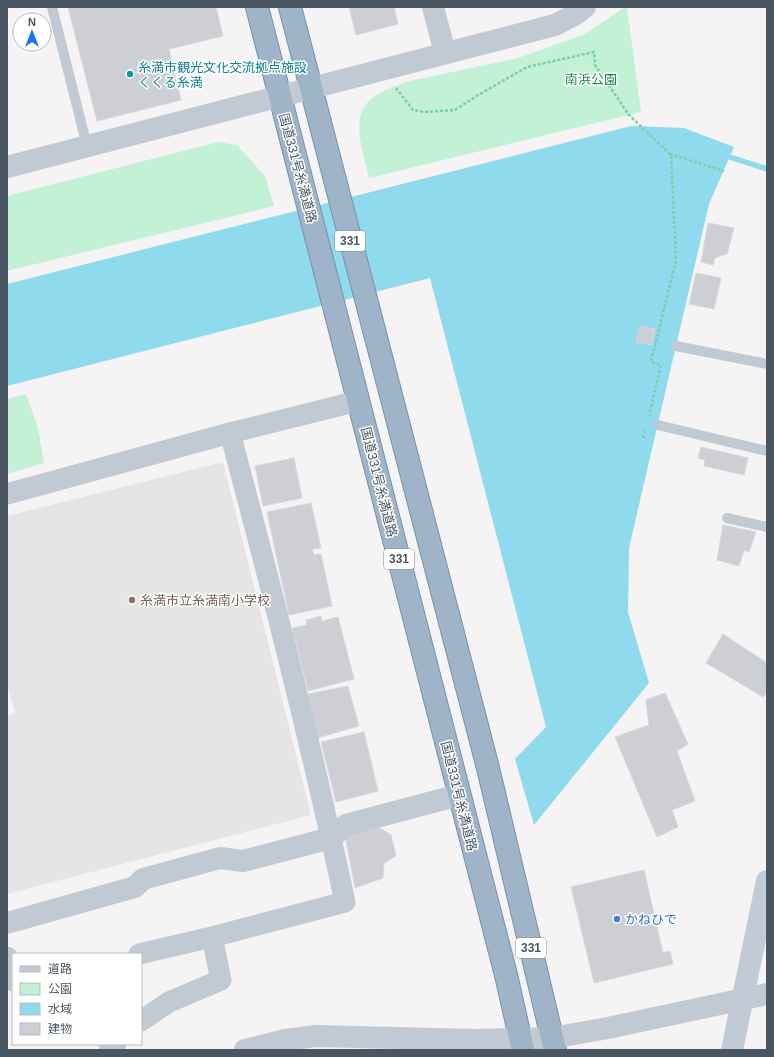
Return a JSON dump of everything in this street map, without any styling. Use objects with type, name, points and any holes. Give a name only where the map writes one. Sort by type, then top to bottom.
[{"type":"highway","name":"国道331号糸満道路","points":[[257,7],[506,975],[522,1044]]},
{"type":"highway","name":"331","points":[[290,7],[488,768],[554,1044]]},
{"type":"main road","points":[[732,1050],[767,881]]},
{"type":"street","points":[[433,7],[445,53]]},
{"type":"street","points":[[7,167],[555,25],[576,14],[585,7]]},
{"type":"street","points":[[7,494],[358,401]]},
{"type":"street","points":[[142,953],[212,937],[345,902],[285,644],[230,434]]},
{"type":"street","points":[[7,923],[135,887],[143,879],[220,858],[244,861],[331,838],[346,825],[460,800]]},
{"type":"street","points":[[142,1020],[169,1002],[221,980],[212,937]]},
{"type":"street","points":[[7,957],[12,978]]},
{"type":"street","points":[[245,1050],[285,1040],[316,1036],[477,1040],[522,1044],[554,1044],[608,1028],[767,994]]},
{"type":"lane","points":[[52,7],[87,146]]},
{"type":"lane","points":[[676,346],[767,364]]},
{"type":"lane","points":[[658,424],[767,451]]},
{"type":"lane","points":[[727,518],[767,527]]},
{"type":"path","points":[[395,86],[414,110],[425,112],[455,110],[527,67],[594,52],[595,65],[629,115],[670,154],[724,171]]},
{"type":"path","points":[[647,422],[661,365],[651,362],[676,260],[670,154]]},
{"type":"path","points":[[643,438],[646,427]]},
{"type":"shaded area","name":"糸満市立糸満南小学校","points":[[223,462],[311,815],[7,894],[7,716],[15,713],[7,684],[7,516]]},
{"type":"green space","name":"南浜公園","points":[[627,7],[641,112],[369,178],[362,148],[359,126],[364,107],[375,96],[390,88],[410,81],[518,58],[585,34]]},
{"type":"green space","points":[[218,142],[237,145],[265,176],[274,206],[7,271],[7,196]]},
{"type":"green space","points":[[26,394],[38,428],[44,463],[7,474],[7,399]]},
{"type":"water","points":[[631,126],[684,128],[734,147],[709,204],[629,548],[628,612],[649,683],[534,825],[515,759],[546,727],[430,278],[7,386],[7,284]]},
{"type":"building","name":"糸満市観光文化交流拠点施設 くくる糸満","points":[[68,7],[216,7],[223,36],[169,49],[181,100],[97,121]]},
{"type":"building","points":[[349,7],[394,7],[398,24],[356,35]]},
{"type":"building","points":[[708,223],[734,228],[727,254],[715,258],[713,265],[701,262]]},
{"type":"building","points":[[696,273],[721,278],[714,309],[689,304]]},
{"type":"building","points":[[640,326],[655,329],[652,345],[636,342]]},
{"type":"building","points":[[701,447],[748,458],[744,475],[704,466],[705,460],[698,458]]},
{"type":"building","points":[[294,458],[302,498],[263,506],[255,466]]},
{"type":"building","points":[[311,503],[321,548],[312,549],[314,555],[321,554],[332,606],[289,615],[267,512]]},
{"type":"building","points":[[723,525],[756,532],[749,552],[744,550],[739,566],[717,560]]},
{"type":"building","points":[[321,616],[322,621],[338,617],[354,679],[308,691],[292,628],[307,625],[306,620]]},
{"type":"building","points":[[723,634],[767,663],[767,692],[763,697],[706,663]]},
{"type":"building","points":[[348,686],[359,726],[317,738],[308,694]]},
{"type":"building","points":[[665,693],[688,744],[677,751],[695,801],[672,810],[678,827],[657,837],[615,737],[649,725],[646,700]]},
{"type":"building","points":[[364,732],[378,791],[336,802],[321,742]]},
{"type":"building","points":[[380,828],[391,835],[396,856],[384,863],[383,878],[355,888],[345,835]]},
{"type":"building","name":"かねひで","points":[[644,870],[663,953],[670,951],[673,964],[594,983],[571,887]]},
{"type":"waterway","points":[[730,157],[767,169]]},
{"type":"place","name":"糸満市観光文化交流拠点施設 くくる糸満","points":[[130,74]]},
{"type":"place","name":"糸満市立糸満南小学校","points":[[132,600]]},
{"type":"place","name":"かねひで","points":[[617,919]]}]
